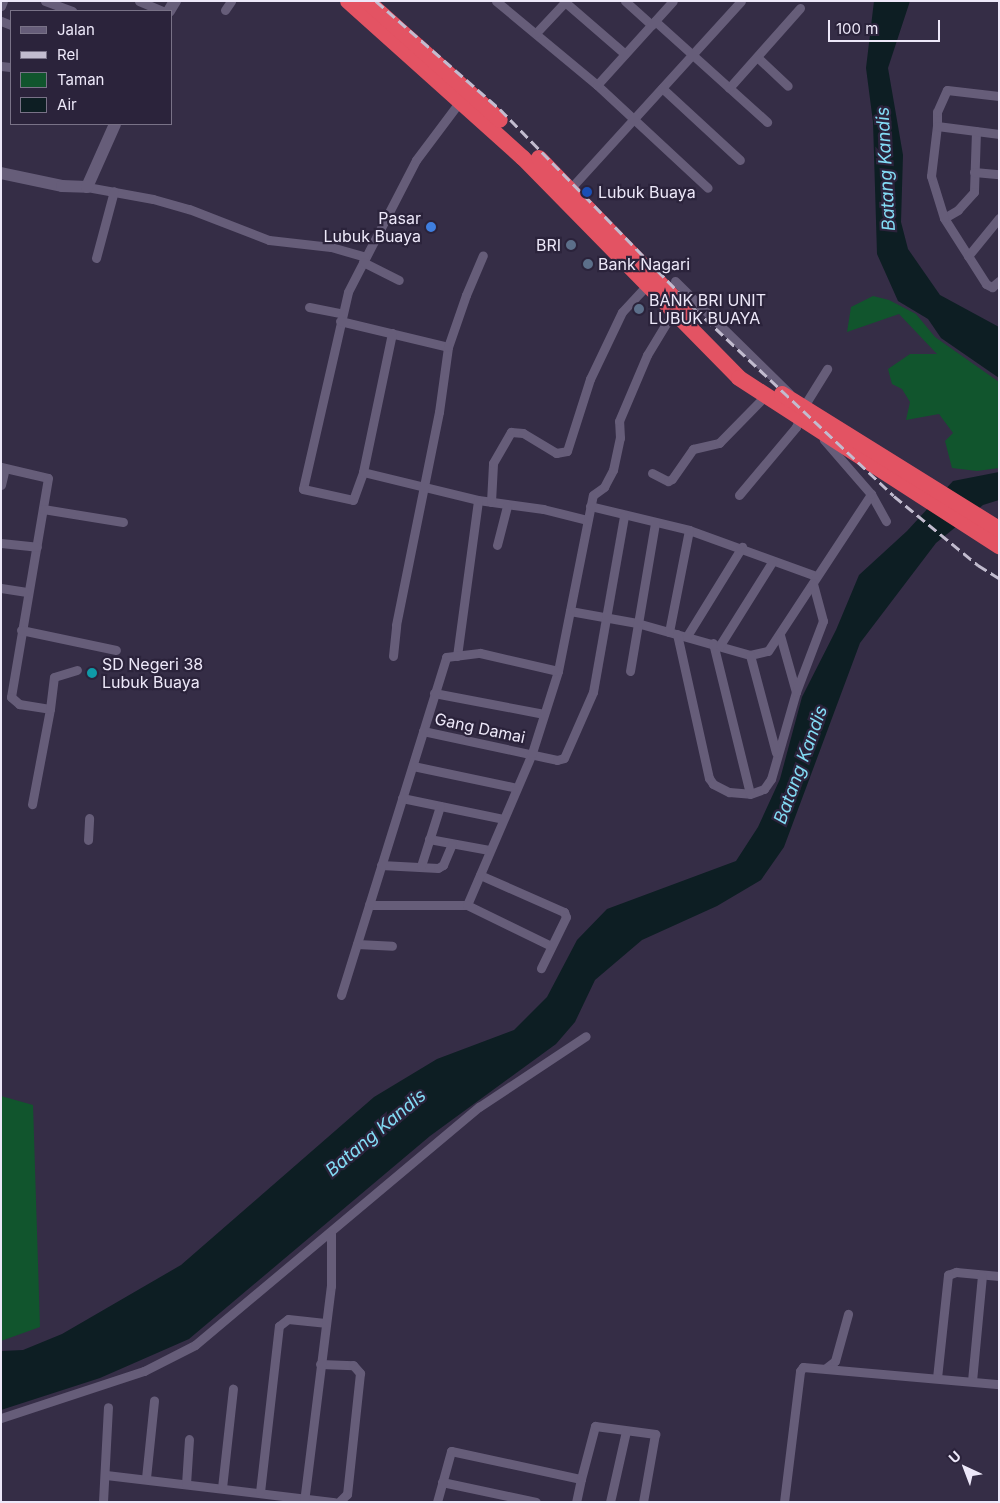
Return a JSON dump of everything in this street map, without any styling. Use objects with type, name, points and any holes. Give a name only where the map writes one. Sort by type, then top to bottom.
[{"type":"highway","points":[[348,1],[461,100],[628,259]]},
{"type":"highway","points":[[367,1],[468,89],[570,190],[673,312],[739,378],[766,396],[803,412]]},
{"type":"highway","points":[[644,279],[753,376],[803,412],[972,520],[999,546]]},
{"type":"highway","points":[[972,520],[999,529]]},
{"type":"street","points":[[1,6],[3,1]]},
{"type":"street","points":[[45,1],[69,10]]},
{"type":"street","points":[[139,1],[161,10]]},
{"type":"street","points":[[225,10],[231,1]]},
{"type":"street","points":[[625,1],[692,54],[767,122]]},
{"type":"street","points":[[597,85],[673,1]]},
{"type":"street","points":[[570,190],[741,1]]},
{"type":"street","points":[[500,2],[597,85],[708,188]]},
{"type":"street","points":[[536,33],[565,2],[625,54]]},
{"type":"street","points":[[728,88],[800,8]]},
{"type":"street","points":[[757,56],[788,86]]},
{"type":"street","points":[[662,88],[740,160]]},
{"type":"street","points":[[999,96],[955,88],[947,90],[937,112],[931,176],[944,218],[968,256],[989,286],[999,281]]},
{"type":"street","points":[[392,333],[363,472],[353,500],[304,489],[340,317],[364,260],[416,160],[461,100]]},
{"type":"street","points":[[87,187],[115,125]]},
{"type":"street","points":[[937,126],[999,134]]},
{"type":"street","points":[[944,218],[958,210],[974,192],[976,132]]},
{"type":"street","points":[[974,172],[999,174]]},
{"type":"street","points":[[1,173],[62,186],[114,191],[189,209],[268,240],[331,247],[364,260],[399,280]]},
{"type":"street","points":[[96,258],[114,191]]},
{"type":"street","points":[[968,256],[999,218]]},
{"type":"street","points":[[393,656],[407,565],[424,486],[448,347],[468,288],[483,255]]},
{"type":"street","points":[[491,502],[493,463],[511,432],[523,433],[556,453],[567,451],[594,370],[622,312],[644,279]]},
{"type":"street","points":[[675,281],[803,412],[871,494],[886,521]]},
{"type":"street","points":[[309,307],[392,333],[448,347]]},
{"type":"street","points":[[466,905],[532,753],[558,671],[593,495],[604,487],[613,470],[620,438],[619,421],[637,378],[673,312]]},
{"type":"street","points":[[739,495],[803,412],[827,369]]},
{"type":"street","points":[[652,473],[668,481],[672,479],[693,449],[719,443],[766,396]]},
{"type":"street","points":[[1,485],[3,467],[48,478],[37,547],[27,592],[11,697],[18,704],[50,709]]},
{"type":"street","points":[[363,472],[478,500],[507,506],[543,508],[587,520]]},
{"type":"street","points":[[570,611],[637,623],[750,655],[768,651],[871,494]]},
{"type":"street","points":[[457,656],[478,500]]},
{"type":"street","points":[[497,545],[507,506]]},
{"type":"street","points":[[590,506],[624,516],[689,530],[742,547],[815,580]]},
{"type":"street","points":[[43,509],[122,522]]},
{"type":"street","points":[[604,617],[624,516]]},
{"type":"street","points":[[630,671],[655,523]]},
{"type":"street","points":[[689,530],[673,633],[709,778],[713,784],[729,792],[750,794],[768,785],[776,753],[796,692],[823,621],[815,580]]},
{"type":"street","points":[[1,543],[37,547]]},
{"type":"street","points":[[687,636],[742,547]]},
{"type":"street","points":[[750,794],[716,644],[772,562]]},
{"type":"street","points":[[1,588],[27,592]]},
{"type":"street","name":"Gang Damai","points":[[423,731],[532,753],[557,760],[564,758],[593,692],[604,617]]},
{"type":"street","points":[[21,630],[116,650]]},
{"type":"street","points":[[780,634],[796,692]]},
{"type":"street","points":[[341,995],[446,657],[480,652],[558,671]]},
{"type":"street","points":[[750,655],[776,753]]},
{"type":"street","points":[[32,804],[50,709],[54,677],[77,670]]},
{"type":"street","points":[[434,693],[544,714]]},
{"type":"street","points":[[413,766],[517,788]]},
{"type":"street","points":[[402,798],[503,820]]},
{"type":"street","points":[[421,866],[440,806]]},
{"type":"street","points":[[88,818],[88,840]]},
{"type":"street","points":[[429,839],[489,850]]},
{"type":"street","points":[[381,865],[442,867],[452,844]]},
{"type":"street","points":[[480,875],[564,912],[566,917],[541,968]]},
{"type":"street","points":[[369,905],[466,905],[552,946]]},
{"type":"street","points":[[357,944],[392,946]]},
{"type":"street","points":[[1,1418],[90,1391],[175,1358],[220,1327],[479,1107],[586,1036]]},
{"type":"street","points":[[304,1500],[332,1271],[331,1233]]},
{"type":"street","points":[[937,1378],[946,1278],[956,1272],[999,1276]]},
{"type":"street","points":[[972,1381],[982,1275]]},
{"type":"street","points":[[826,1368],[835,1361],[848,1314]]},
{"type":"street","points":[[260,1492],[279,1326],[288,1319],[325,1323]]},
{"type":"street","points":[[320,1364],[353,1365],[360,1373],[346,1494],[339,1502]]},
{"type":"street","points":[[784,1502],[800,1371],[806,1366],[999,1384]]},
{"type":"street","points":[[222,1488],[233,1388]]},
{"type":"street","points":[[146,1478],[154,1400]]},
{"type":"street","points":[[103,1502],[106,1475],[108,1407]]},
{"type":"street","points":[[576,1502],[593,1428],[656,1436],[643,1502]]},
{"type":"street","points":[[610,1502],[626,1431]]},
{"type":"street","points":[[186,1484],[189,1439]]},
{"type":"street","points":[[437,1502],[450,1451],[581,1479]]},
{"type":"street","points":[[106,1475],[146,1478],[260,1492],[304,1500],[334,1502]]},
{"type":"street","points":[[442,1482],[536,1502]]},
{"type":"green space","points":[[873,296],[889,300],[916,314],[935,337],[999,382],[999,468],[977,471],[952,468],[945,441],[953,433],[939,414],[906,420],[910,402],[902,389],[892,384],[888,369],[910,354],[937,354],[899,314],[847,332],[851,307]]},
{"type":"green space","points":[[1,1096],[33,1105],[40,1327],[1,1341]]},
{"type":"water","name":"Batang Kandis","points":[[874,1],[910,1],[888,68],[903,155],[901,222],[908,249],[940,295],[999,327],[999,378],[941,338],[928,319],[898,301],[877,254],[873,122],[866,68]]},
{"type":"water","name":"Batang Kandis","points":[[999,472],[999,500],[983,505],[936,543],[860,643],[784,847],[761,880],[717,906],[642,940],[595,980],[575,1022],[556,1044],[430,1136],[189,1339],[100,1378],[1,1410],[1,1351],[23,1350],[62,1334],[181,1265],[374,1097],[437,1059],[514,1030],[547,997],[577,940],[607,909],[736,861],[758,827],[780,779],[802,697],[836,630],[859,575],[907,531],[953,481]]},
{"type":"railway","points":[[376,1],[500,109],[694,308],[894,496],[978,565],[999,578]]},
{"type":"place","name":"Lubuk Buaya","points":[[587,192]]},
{"type":"place","name":"Pasar Lubuk Buaya","points":[[431,227]]},
{"type":"place","name":"BRI","points":[[571,245]]},
{"type":"place","name":"Bank Nagari","points":[[588,264]]},
{"type":"place","name":"BANK BRI UNIT LUBUK BUAYA","points":[[639,309]]},
{"type":"place","name":"SD Negeri 38 Lubuk Buaya","points":[[92,673]]}]
